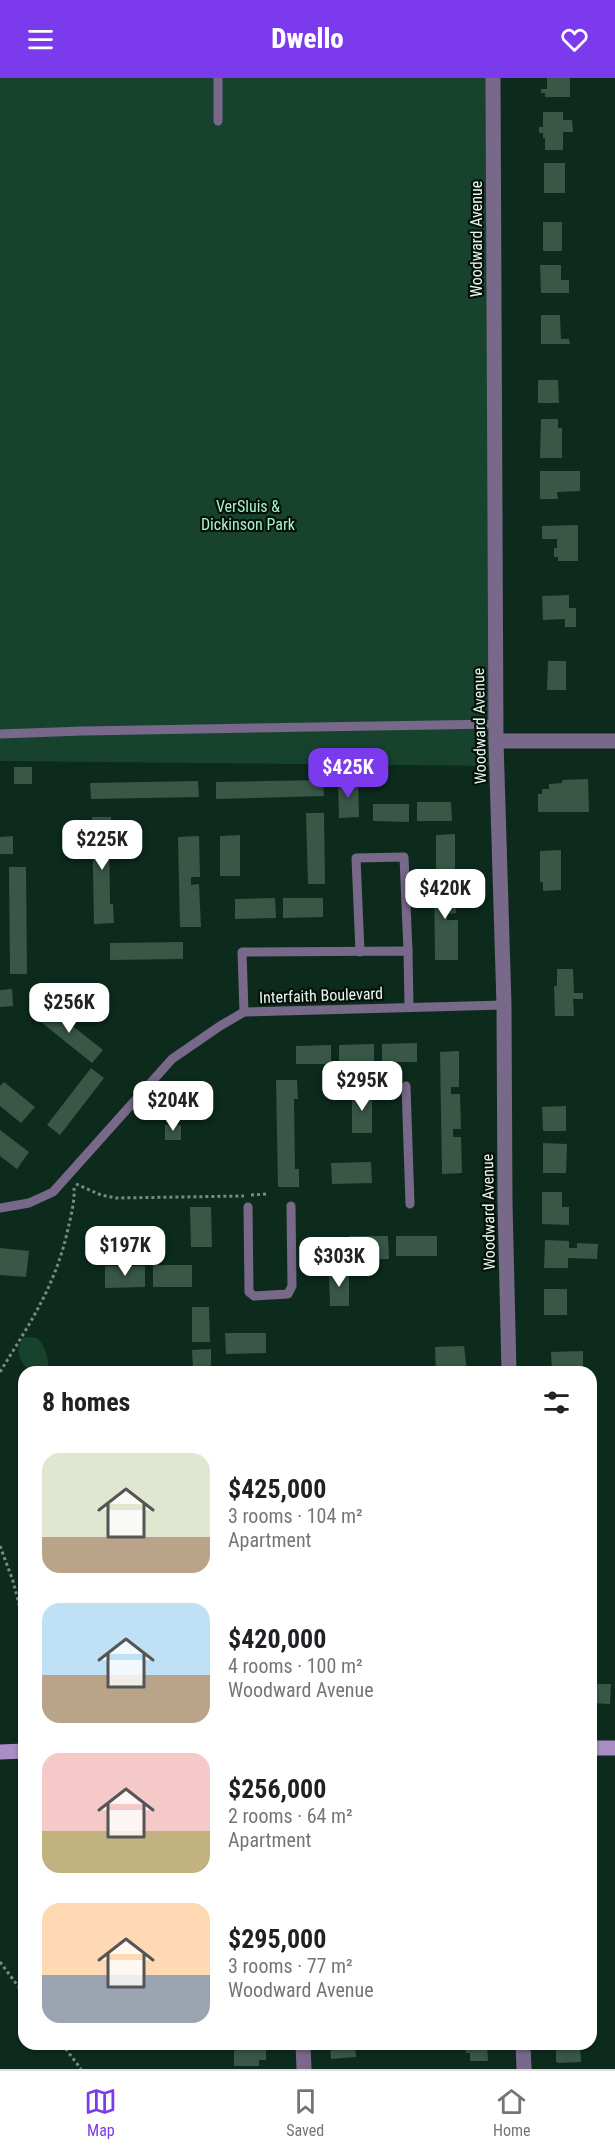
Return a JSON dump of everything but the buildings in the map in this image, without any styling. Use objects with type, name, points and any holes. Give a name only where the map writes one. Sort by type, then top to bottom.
[{"type":"street","name":"Woodward Avenue","points":[[493,78],[496,741],[504,1005],[509,1366]]},
{"type":"street","points":[[496,741],[615,741]]},
{"type":"street","points":[[597,1748],[615,1748]]},
{"type":"street","points":[[0,1752],[18,1751]]},
{"type":"street","points":[[303,2050],[304,2069]]},
{"type":"street","points":[[523,2050],[524,2069]]},
{"type":"lane","points":[[218,78],[218,122]]},
{"type":"lane","points":[[0,734],[496,724]]},
{"type":"lane","points":[[360,951],[356,858],[404,857],[409,1007]]},
{"type":"lane","points":[[244,1012],[242,952],[408,951]]},
{"type":"lane","name":"Interfaith Boulevard","points":[[0,1208],[29,1203],[53,1191],[172,1059],[244,1012],[504,1005]]},
{"type":"lane","points":[[406,1086],[410,1204]]},
{"type":"lane","points":[[248,1207],[249,1292],[254,1296],[288,1293],[292,1286],[291,1206]]},
{"type":"path","points":[[0,1372],[53,1282],[64,1249],[70,1220],[75,1190],[72,1182],[101,1195],[116,1198],[267,1194]]},
{"type":"path","points":[[0,1546],[18,1601]]},
{"type":"path","points":[[0,1962],[18,1986]]},
{"type":"path","points":[[67,2050],[81,2069]]},
{"type":"green space","name":"VerSluis & Dickinson Park","points":[[0,78],[492,78],[496,766],[0,761]]},
{"type":"green space","points":[[23,1338],[37,1338],[45,1349],[48,1366],[26,1366],[19,1352]]}]
